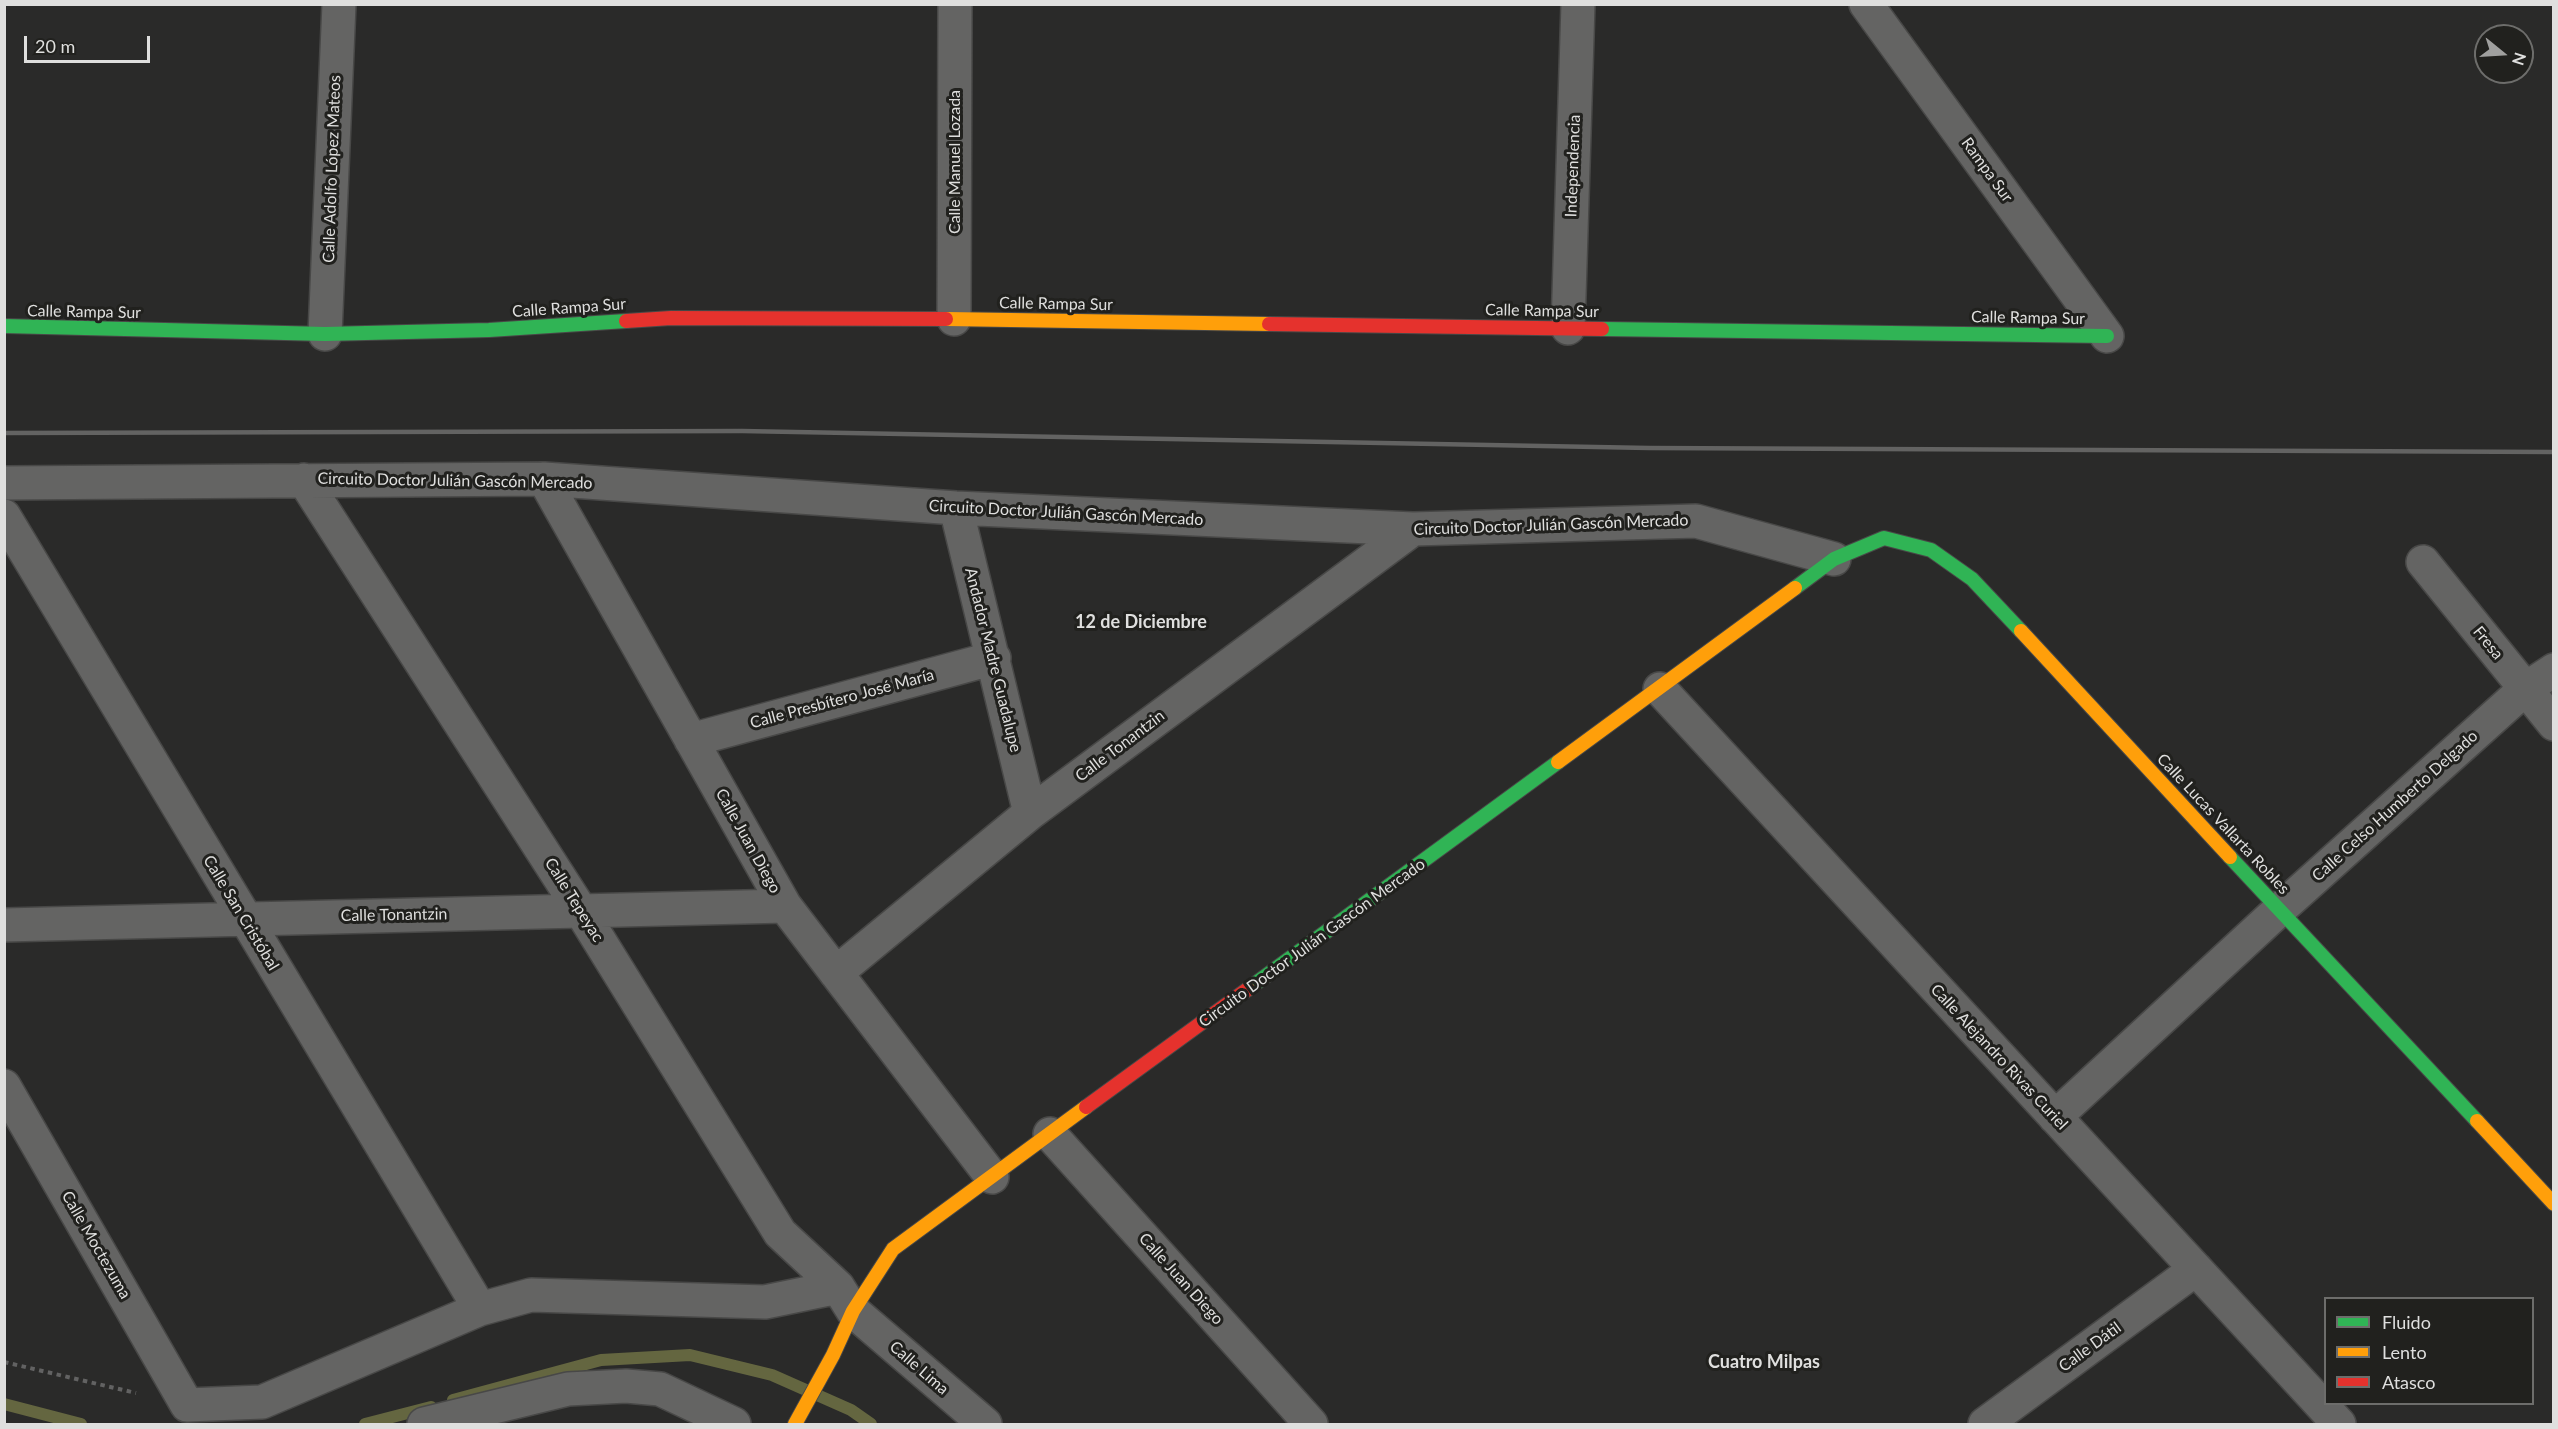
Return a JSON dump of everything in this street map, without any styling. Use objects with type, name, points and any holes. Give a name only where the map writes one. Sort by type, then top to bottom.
[{"type":"street","name":"Calle Adolfo López Mateos","points":[[325,334],[339,4]]},
{"type":"street","name":"Calle Manuel Lozada","points":[[954,319],[955,4]]},
{"type":"street","name":"Independencia","points":[[1568,328],[1578,4]]},
{"type":"street","name":"Rampa Sur","points":[[1866,4],[2107,336]]},
{"type":"street","name":"Calle Rampa Sur","points":[[4,326],[325,334],[489,330],[671,318],[954,319],[2107,336]]},
{"type":"street","name":"Circuito Doctor Julián Gascón Mercado","points":[[4,483],[544,479],[956,508],[1413,529],[1696,520],[1834,559]]},
{"type":"street","name":"Calle Juan Diego","points":[[544,479],[784,906],[992,1178]]},
{"type":"street","name":"Calle Tepeyac","points":[[304,480],[581,911],[780,1233],[845,1299]]},
{"type":"street","name":"Andador Madre Guadalupe","points":[[956,508],[1030,813]]},
{"type":"street","name":"Calle San Cristóbal","points":[[4,516],[480,1309]]},
{"type":"street","name":"Calle Tonantzin","points":[[836,973],[1030,813],[1413,529]]},
{"type":"street","name":"Calle Lucas Vallarta Robles","points":[[1834,559],[1884,538],[1931,550],[1972,579],[2553,1204]]},
{"type":"street","name":"Circuito Doctor Julián Gascón Mercado","points":[[795,1425],[833,1355],[845,1299],[893,1249],[1660,689],[1834,559]]},
{"type":"street","name":"Fresa","points":[[2423,562],[2553,724]]},
{"type":"street","name":"Calle Presbítero José María","points":[[691,740],[994,658]]},
{"type":"street","name":"Calle Celso Humberto Delgado","points":[[2055,1117],[2279,910],[2525,689],[2553,670]]},
{"type":"street","name":"Calle Alejandro Rivas Curiel","points":[[1660,689],[2339,1425]]},
{"type":"street","name":"Calle Tonantzin","points":[[4,925],[784,906]]},
{"type":"street","name":"Calle Moctezuma","points":[[4,1086],[187,1405]]},
{"type":"street","name":"Calle Juan Diego","points":[[1050,1134],[1311,1425]]},
{"type":"street","name":"Calle Dátil","points":[[1985,1425],[2196,1269]]},
{"type":"street","points":[[187,1405],[262,1402],[480,1309],[531,1295],[765,1302],[845,1299]]},
{"type":"street","name":"Calle Lima","points":[[845,1299],[985,1425]]},
{"type":"street","points":[[424,1425],[568,1389],[626,1386],[660,1389],[734,1425]]},
{"type":"path","points":[[4,1362],[187,1405]]},
{"type":"waterway","points":[[453,1400],[601,1360],[690,1355],[772,1375],[851,1410],[871,1424]]},
{"type":"waterway","points":[[4,1404],[81,1424]]},
{"type":"waterway","points":[[365,1424],[431,1407]]},
{"type":"railway","points":[[4,433],[742,431],[1649,448],[2554,452]]},
{"type":"traffic: fast","points":[[4,326],[325,334],[489,330],[626,321]]},
{"type":"traffic: fast","points":[[1602,329],[2107,336]]},
{"type":"traffic: fast","points":[[1795,588],[1834,559],[1884,538],[1931,550],[1972,579],[2021,631]]},
{"type":"traffic: fast","points":[[1248,989],[1558,762]]},
{"type":"traffic: fast","points":[[2230,857],[2477,1121]]},
{"type":"traffic: slow","points":[[946,319],[1269,324]]},
{"type":"traffic: slow","points":[[1558,762],[1795,588]]},
{"type":"traffic: slow","points":[[2021,631],[2230,857]]},
{"type":"traffic: slow","points":[[795,1424],[833,1355],[853,1311],[893,1249],[1086,1107]]},
{"type":"traffic: slow","points":[[2477,1121],[2554,1204]]},
{"type":"traffic: jam","points":[[626,321],[671,318],[946,319]]},
{"type":"traffic: jam","points":[[1269,324],[1602,329]]},
{"type":"traffic: jam","points":[[1086,1107],[1248,989]]},
{"type":"district","name":"12 de Diciembre","points":[[1141,622]]},
{"type":"district","name":"Cuatro Milpas","points":[[1764,1362]]}]
